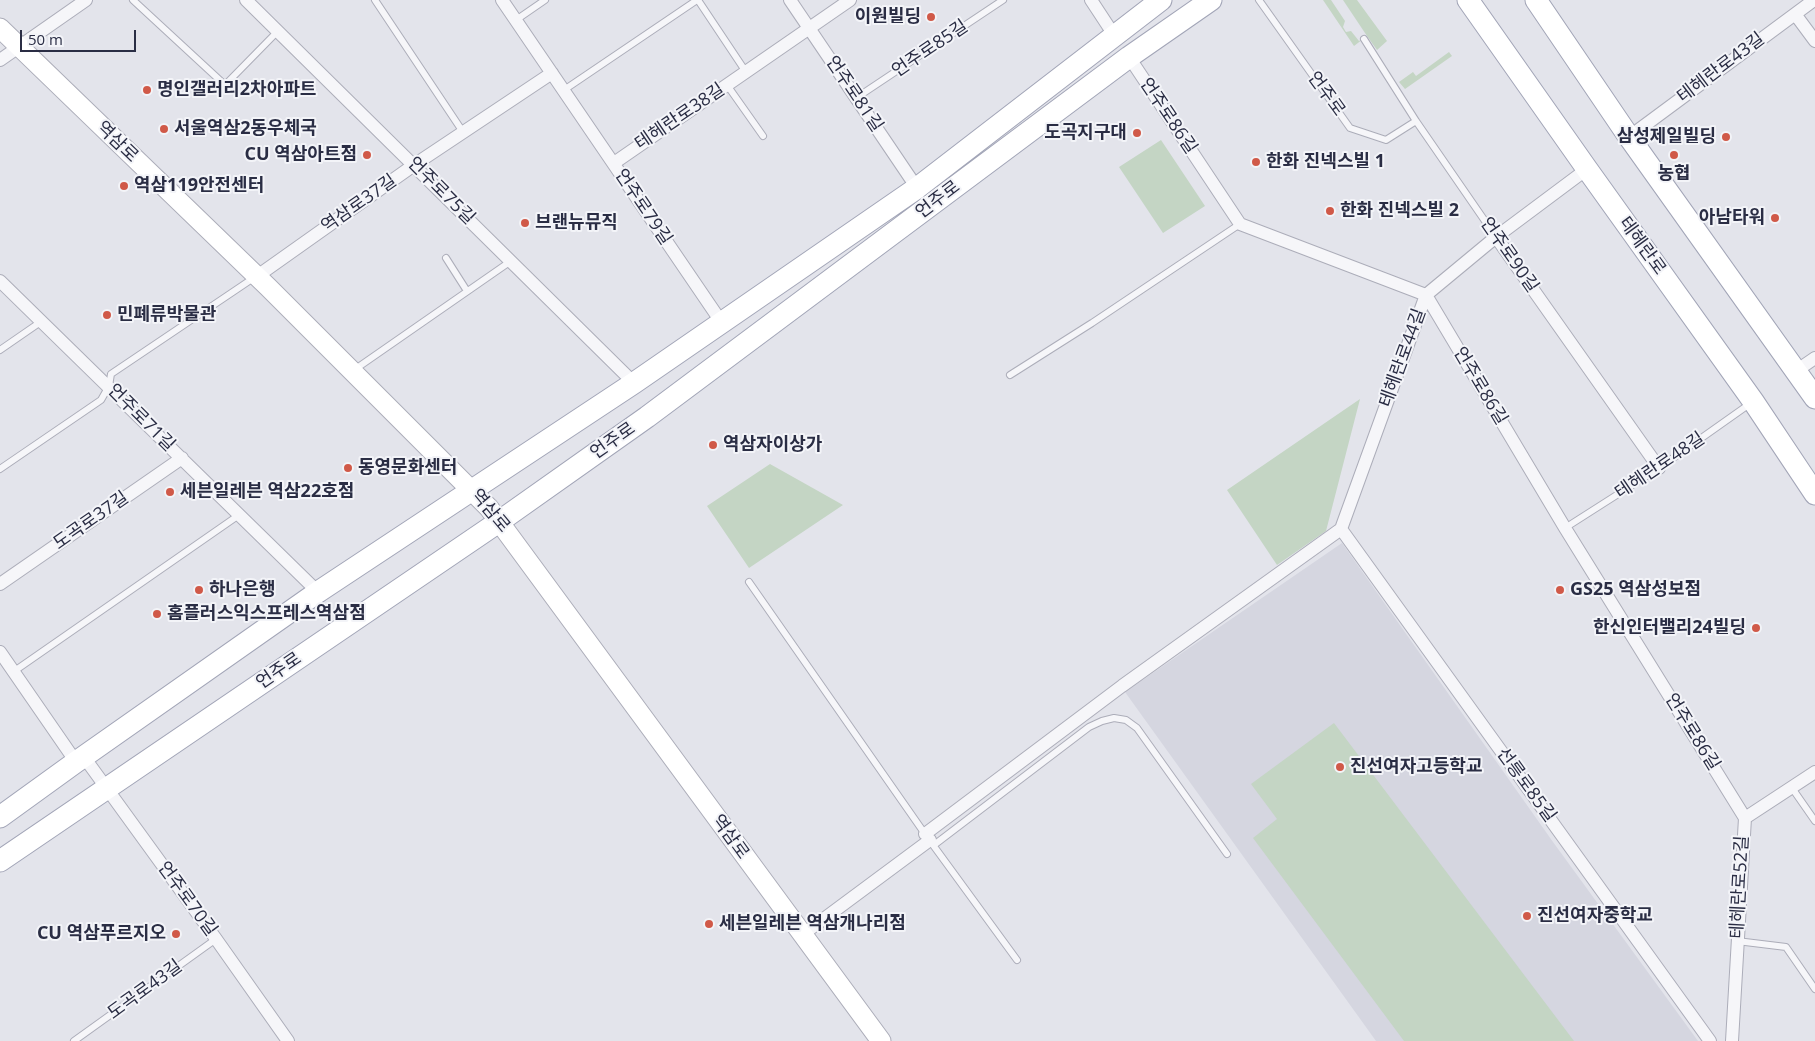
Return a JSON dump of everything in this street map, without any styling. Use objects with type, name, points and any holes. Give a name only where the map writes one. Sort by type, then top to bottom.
[{"type":"main road","name":"언주로","points":[[0,817],[318,592],[634,383],[917,188],[1161,0]]},
{"type":"main road","name":"언주로","points":[[0,861],[500,521],[655,411],[1129,57],[1210,0]]},
{"type":"main road","name":"테헤란로","points":[[1468,0],[1754,401],[1815,494]]},
{"type":"main road","points":[[1536,0],[1629,137],[1815,398]]},
{"type":"main road","name":"역삼로","points":[[0,28],[268,287],[473,490],[500,521],[876,1039]]},
{"type":"street","points":[[0,60],[86,0]]},
{"type":"street","name":"언주로75길","points":[[246,0],[634,383]]},
{"type":"street","name":"언주로79길","points":[[502,0],[722,323]]},
{"type":"street","name":"언주로81길","points":[[790,0],[917,188]]},
{"type":"street","name":"테헤란로38길","points":[[614,163],[850,0]]},
{"type":"street","points":[[1091,0],[1114,35]]},
{"type":"street","name":"테헤란로43길","points":[[1629,137],[1814,0]]},
{"type":"street","points":[[1795,14],[1815,42]]},
{"type":"street","name":"언주로86길","points":[[1129,57],[1240,224]]},
{"type":"street","name":"역삼로37길","points":[[256,277],[414,165],[552,73]]},
{"type":"street","name":"테헤란로44길","points":[[1341,530],[1426,295],[1496,237],[1587,169]]},
{"type":"street","points":[[1240,224],[1426,295]]},
{"type":"street","name":"언주로90길","points":[[1496,237],[1660,468]]},
{"type":"street","name":"언주로71길","points":[[0,281],[318,592]]},
{"type":"street","name":"언주로86길","points":[[1426,295],[1565,528],[1745,818]]},
{"type":"street","points":[[1796,372],[1815,358]]},
{"type":"street","name":"도곡로37길","points":[[0,584],[182,458]]},
{"type":"street","points":[[802,935],[930,840],[1122,686],[1341,530]]},
{"type":"street","name":"선릉로85길","points":[[1341,530],[1710,1041]]},
{"type":"street","name":"언주로70길","points":[[0,652],[80,760],[106,788],[288,1041]]},
{"type":"street","name":"테헤란로52길","points":[[1732,1041],[1745,818],[1815,772]]},
{"type":"lane","points":[[133,0],[225,85],[278,31]]},
{"type":"lane","points":[[375,0],[463,132]]},
{"type":"lane","points":[[516,20],[545,0]]},
{"type":"lane","points":[[564,90],[697,0],[746,72]]},
{"type":"lane","name":"언주로85길","points":[[856,98],[1003,0]]},
{"type":"lane","name":"언주로","points":[[1259,0],[1350,128],[1386,140],[1416,121]]},
{"type":"lane","name":"언주로90길","points":[[1364,39],[1416,121],[1496,237]]},
{"type":"lane","points":[[727,85],[763,136]]},
{"type":"lane","points":[[1010,375],[1092,323],[1240,224]]},
{"type":"lane","points":[[446,258],[467,291]]},
{"type":"lane","points":[[353,371],[511,261]]},
{"type":"lane","points":[[0,469],[101,400],[108,386],[111,374],[256,277]]},
{"type":"lane","points":[[0,350],[42,321]]},
{"type":"lane","name":"테헤란로48길","points":[[1565,528],[1660,468],[1754,401]]},
{"type":"lane","points":[[14,672],[239,515]]},
{"type":"lane","points":[[749,582],[1016,960]]},
{"type":"lane","points":[[930,840],[1089,727],[1114,718],[1126,720],[1137,728],[1227,854]]},
{"type":"lane","points":[[1792,788],[1815,821]]},
{"type":"lane","name":"도곡로43길","points":[[74,1041],[216,939]]},
{"type":"lane","points":[[1737,942],[1786,947],[1815,989]]},
{"type":"shaded area","name":"진선여자고등학교","points":[[1342,543],[1553,842],[1698,1041],[1376,1041],[1125,692]]},
{"type":"green space","points":[[1323,0],[1331,0],[1345,21],[1343,27],[1346,32],[1351,31],[1359,41],[1367,36],[1354,46]]},
{"type":"green space","points":[[1343,0],[1357,0],[1387,41],[1377,50]]},
{"type":"green space","points":[[1449,52],[1452,56],[1405,89],[1399,82],[1413,72],[1416,76]]},
{"type":"green space","points":[[1161,140],[1205,206],[1163,233],[1119,167]]},
{"type":"green space","points":[[1360,399],[1326,531],[1277,565],[1227,490]]},
{"type":"green space","points":[[770,464],[843,505],[749,568],[707,506]]},
{"type":"green space","points":[[1334,723],[1574,1041],[1404,1041],[1253,838],[1277,819],[1251,784]]},
{"type":"place","name":"이원빌딩","points":[[931,17]]},
{"type":"place","name":"명인갤러리2차아파트","points":[[147,90]]},
{"type":"place","name":"서울역삼2동우체국","points":[[164,129]]},
{"type":"place","name":"도곡지구대","points":[[1137,133]]},
{"type":"place","name":"삼성제일빌딩","points":[[1726,137]]},
{"type":"place","name":"CU 역삼아트점","points":[[367,155]]},
{"type":"place","name":"농협","points":[[1674,155]]},
{"type":"place","name":"한화 진넥스빌 1","points":[[1256,162]]},
{"type":"place","name":"역삼119안전센터","points":[[124,186]]},
{"type":"place","name":"한화 진넥스빌 2","points":[[1330,211]]},
{"type":"place","name":"아남타워","points":[[1775,218]]},
{"type":"place","name":"브랜뉴뮤직","points":[[525,223]]},
{"type":"place","name":"민폐류박물관","points":[[107,315]]},
{"type":"place","name":"역삼자이상가","points":[[713,445]]},
{"type":"place","name":"동영문화센터","points":[[348,468]]},
{"type":"place","name":"세븐일레븐 역삼22호점","points":[[170,492]]},
{"type":"place","name":"하나은행","points":[[199,590]]},
{"type":"place","name":"GS25 역삼성보점","points":[[1560,590]]},
{"type":"place","name":"홈플러스익스프레스역삼점","points":[[157,614]]},
{"type":"place","name":"한신인터밸리24빌딩","points":[[1756,628]]},
{"type":"place","name":"진선여자고등학교","points":[[1340,767]]},
{"type":"place","name":"진선여자중학교","points":[[1527,916]]},
{"type":"place","name":"세븐일레븐 역삼개나리점","points":[[709,924]]},
{"type":"place","name":"CU 역삼푸르지오","points":[[176,934]]}]
